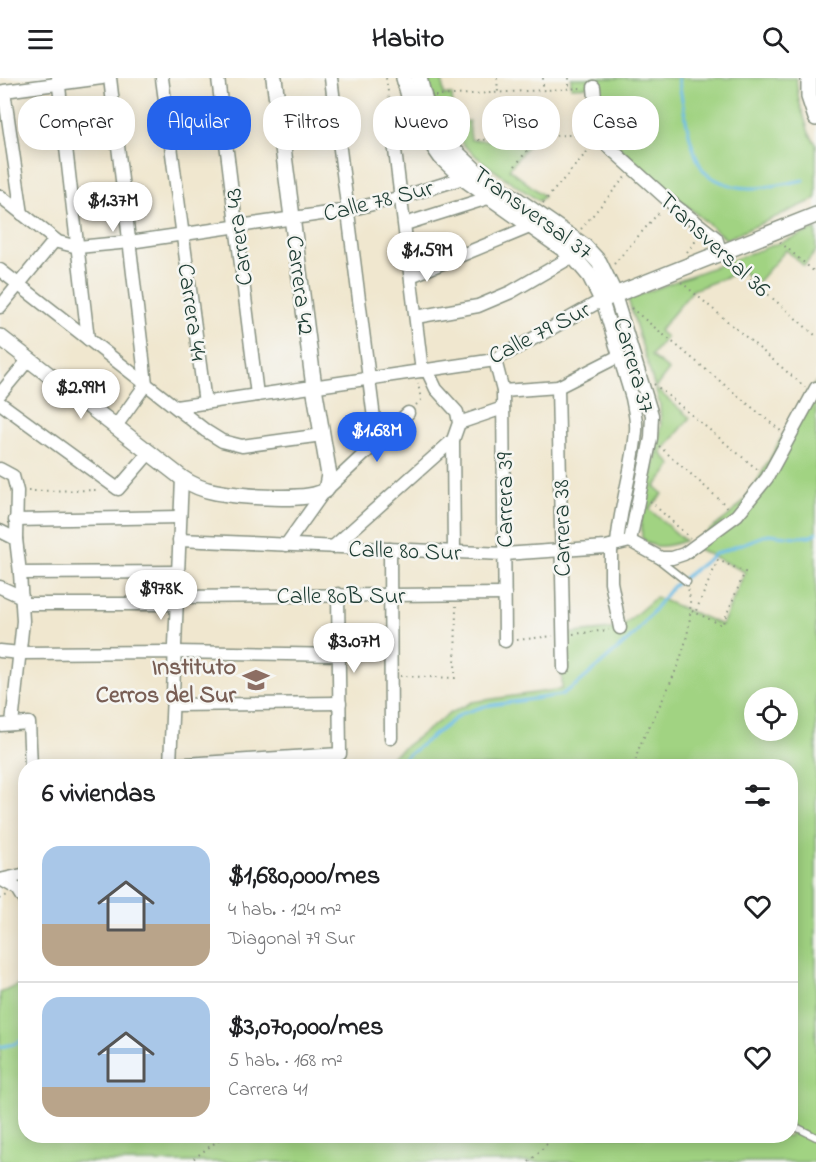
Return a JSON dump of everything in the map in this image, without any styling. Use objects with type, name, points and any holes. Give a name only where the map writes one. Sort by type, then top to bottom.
[{"type":"street","points":[[22,214],[4,91],[58,81],[102,78]]},
{"type":"street","points":[[110,78],[146,384],[116,426]]},
{"type":"street","name":"Carrera 44","points":[[162,78],[205,403]]},
{"type":"street","name":"Carrera 43","points":[[218,78],[257,395]]},
{"type":"street","name":"Carrera 42","points":[[274,78],[314,387],[329,475],[325,492]]},
{"type":"street","points":[[331,78],[377,442]]},
{"type":"street","points":[[404,78],[408,96]]},
{"type":"street","points":[[419,78],[434,128],[465,170]]},
{"type":"street","points":[[809,78],[809,97],[816,118]]},
{"type":"street","points":[[58,81],[88,339]]},
{"type":"street","points":[[594,87],[595,96]]},
{"type":"street","points":[[395,150],[421,371],[457,412],[459,423],[453,440],[454,552]]},
{"type":"street","points":[[438,150],[465,170]]},
{"type":"street","name":"Transversal 36","points":[[614,150],[669,201],[716,238],[721,253]]},
{"type":"street","name":"Calle 78 Sur","points":[[78,247],[130,242],[348,210],[402,197],[465,170]]},
{"type":"street","name":"Transversal 37","points":[[465,170],[490,197],[584,246],[599,261],[606,273],[609,297]]},
{"type":"street","name":"Transversal 37","points":[[465,170],[534,219],[573,256],[609,297]]},
{"type":"street","points":[[0,196],[55,240],[64,245],[78,247]]},
{"type":"street","points":[[405,224],[490,197]]},
{"type":"street","name":"Calle 79 Sur","points":[[176,407],[495,360],[609,297],[816,214]]},
{"type":"street","points":[[411,276],[534,219]]},
{"type":"street","points":[[0,307],[55,240]]},
{"type":"street","points":[[416,317],[478,306],[511,292],[573,256]]},
{"type":"street","points":[[0,270],[215,437],[242,446],[322,435]]},
{"type":"street","name":"Carrera 37","points":[[609,297],[619,356],[632,398],[636,430],[620,517],[619,544]]},
{"type":"street","name":"Carrera 37","points":[[609,297],[639,372],[652,415],[651,438],[639,491],[619,544],[611,582],[620,628]]},
{"type":"street","points":[[0,337],[182,478],[205,489],[236,495],[304,497],[325,492]]},
{"type":"street","points":[[503,391],[558,387],[619,356]]},
{"type":"street","points":[[0,394],[29,359]]},
{"type":"street","name":"Carrera 39","points":[[495,360],[503,391],[505,641]]},
{"type":"street","name":"Carrera 38","points":[[558,387],[564,668]]},
{"type":"street","points":[[619,544],[646,550],[661,558],[672,558],[684,554],[737,515],[767,478],[814,390]]},
{"type":"street","points":[[0,404],[118,489],[149,453]]},
{"type":"street","points":[[459,423],[503,408]]},
{"type":"street","points":[[286,545],[325,492],[408,413]]},
{"type":"street","points":[[333,547],[453,440]]},
{"type":"street","points":[[4,471],[15,480],[17,491],[15,520],[22,601],[20,653],[6,724],[29,723],[31,759]]},
{"type":"street","points":[[170,759],[182,478]]},
{"type":"street","points":[[15,520],[180,518]]},
{"type":"street","points":[[0,531],[16,539]]},
{"type":"street","name":"Calle 80 Sur","points":[[179,540],[504,554],[619,544]]},
{"type":"street","points":[[390,549],[391,738]]},
{"type":"street","points":[[20,573],[178,572]]},
{"type":"street","points":[[0,587],[22,601]]},
{"type":"street","points":[[263,759],[340,754],[338,594]]},
{"type":"street","name":"Calle 80B Sur","points":[[22,601],[177,600],[338,594],[505,594]]},
{"type":"street","points":[[0,651],[339,655]]},
{"type":"street","points":[[173,705],[340,703]]},
{"type":"street","points":[[1,880],[18,876]]},
{"type":"street","points":[[1,880],[18,889]]},
{"type":"lane","points":[[646,550],[687,582]]},
{"type":"lane","points":[[798,1128],[816,1137]]},
{"type":"path","points":[[386,78],[389,96]]},
{"type":"path","points":[[497,78],[498,92]]},
{"type":"path","points":[[543,78],[543,90]]},
{"type":"path","points":[[568,78],[569,89]]},
{"type":"path","points":[[445,95],[594,87]]},
{"type":"path","points":[[478,140],[482,140]]},
{"type":"path","points":[[515,166],[528,150]]},
{"type":"path","points":[[534,219],[587,150]]},
{"type":"path","points":[[585,224],[633,168]]},
{"type":"path","points":[[606,273],[669,201]]},
{"type":"path","points":[[770,233],[816,273]]},
{"type":"path","name":"Transversal 36","points":[[721,253],[816,336]]},
{"type":"path","points":[[670,273],[814,390]]},
{"type":"path","points":[[609,297],[788,437]]},
{"type":"path","points":[[408,413],[421,400],[421,371]]},
{"type":"path","points":[[639,372],[767,478]]},
{"type":"path","points":[[651,438],[737,515]]},
{"type":"path","points":[[17,491],[118,489]]},
{"type":"path","points":[[639,491],[697,545]]},
{"type":"path","points":[[636,759],[680,659],[693,612],[718,560],[745,572],[722,625],[693,612]]},
{"type":"path","points":[[687,582],[693,612]]},
{"type":"path","points":[[391,676],[455,678],[457,594]]},
{"type":"path","points":[[189,1162],[215,1143]]},
{"type":"path","points":[[529,1162],[547,1143]]},
{"type":"green space","points":[[428,78],[442,78],[444,95],[452,96],[432,96]]},
{"type":"green space","points":[[571,78],[796,78],[799,101],[809,133],[816,144],[816,199],[726,239],[621,150],[659,150],[659,96],[601,96],[597,86],[571,87]]},
{"type":"green space","points":[[470,130],[471,140],[482,140],[482,150],[524,150],[509,169],[544,196],[539,201],[469,150]]},
{"type":"green space","points":[[816,229],[816,251],[804,266],[786,250],[756,284],[742,271],[693,290],[659,331],[666,337],[651,356],[669,370],[655,388],[690,418],[661,453],[672,465],[655,487],[663,494],[649,509],[685,541],[662,546],[652,545],[642,538],[641,521],[658,448],[661,424],[660,405],[628,299]]},
{"type":"green space","points":[[816,382],[816,1162],[0,1162],[0,993],[18,985],[18,1143],[798,1143],[798,759],[388,759],[449,714],[472,702],[562,689],[567,634],[620,628],[656,597],[722,625],[745,572],[690,545],[741,504],[754,487],[805,396]]},
{"type":"waterway","points":[[678,78],[696,157],[708,175],[727,184],[748,188],[769,187],[804,180]]},
{"type":"waterway","points":[[403,759],[461,714],[485,706],[561,695],[579,683],[635,634],[672,587],[715,554],[769,534],[796,537],[811,536],[816,533]]},
{"type":"waterway","points":[[0,1047],[18,1042]]},
{"type":"place","name":"Instituto Cerros del Sur","points":[[256,680]]}]
